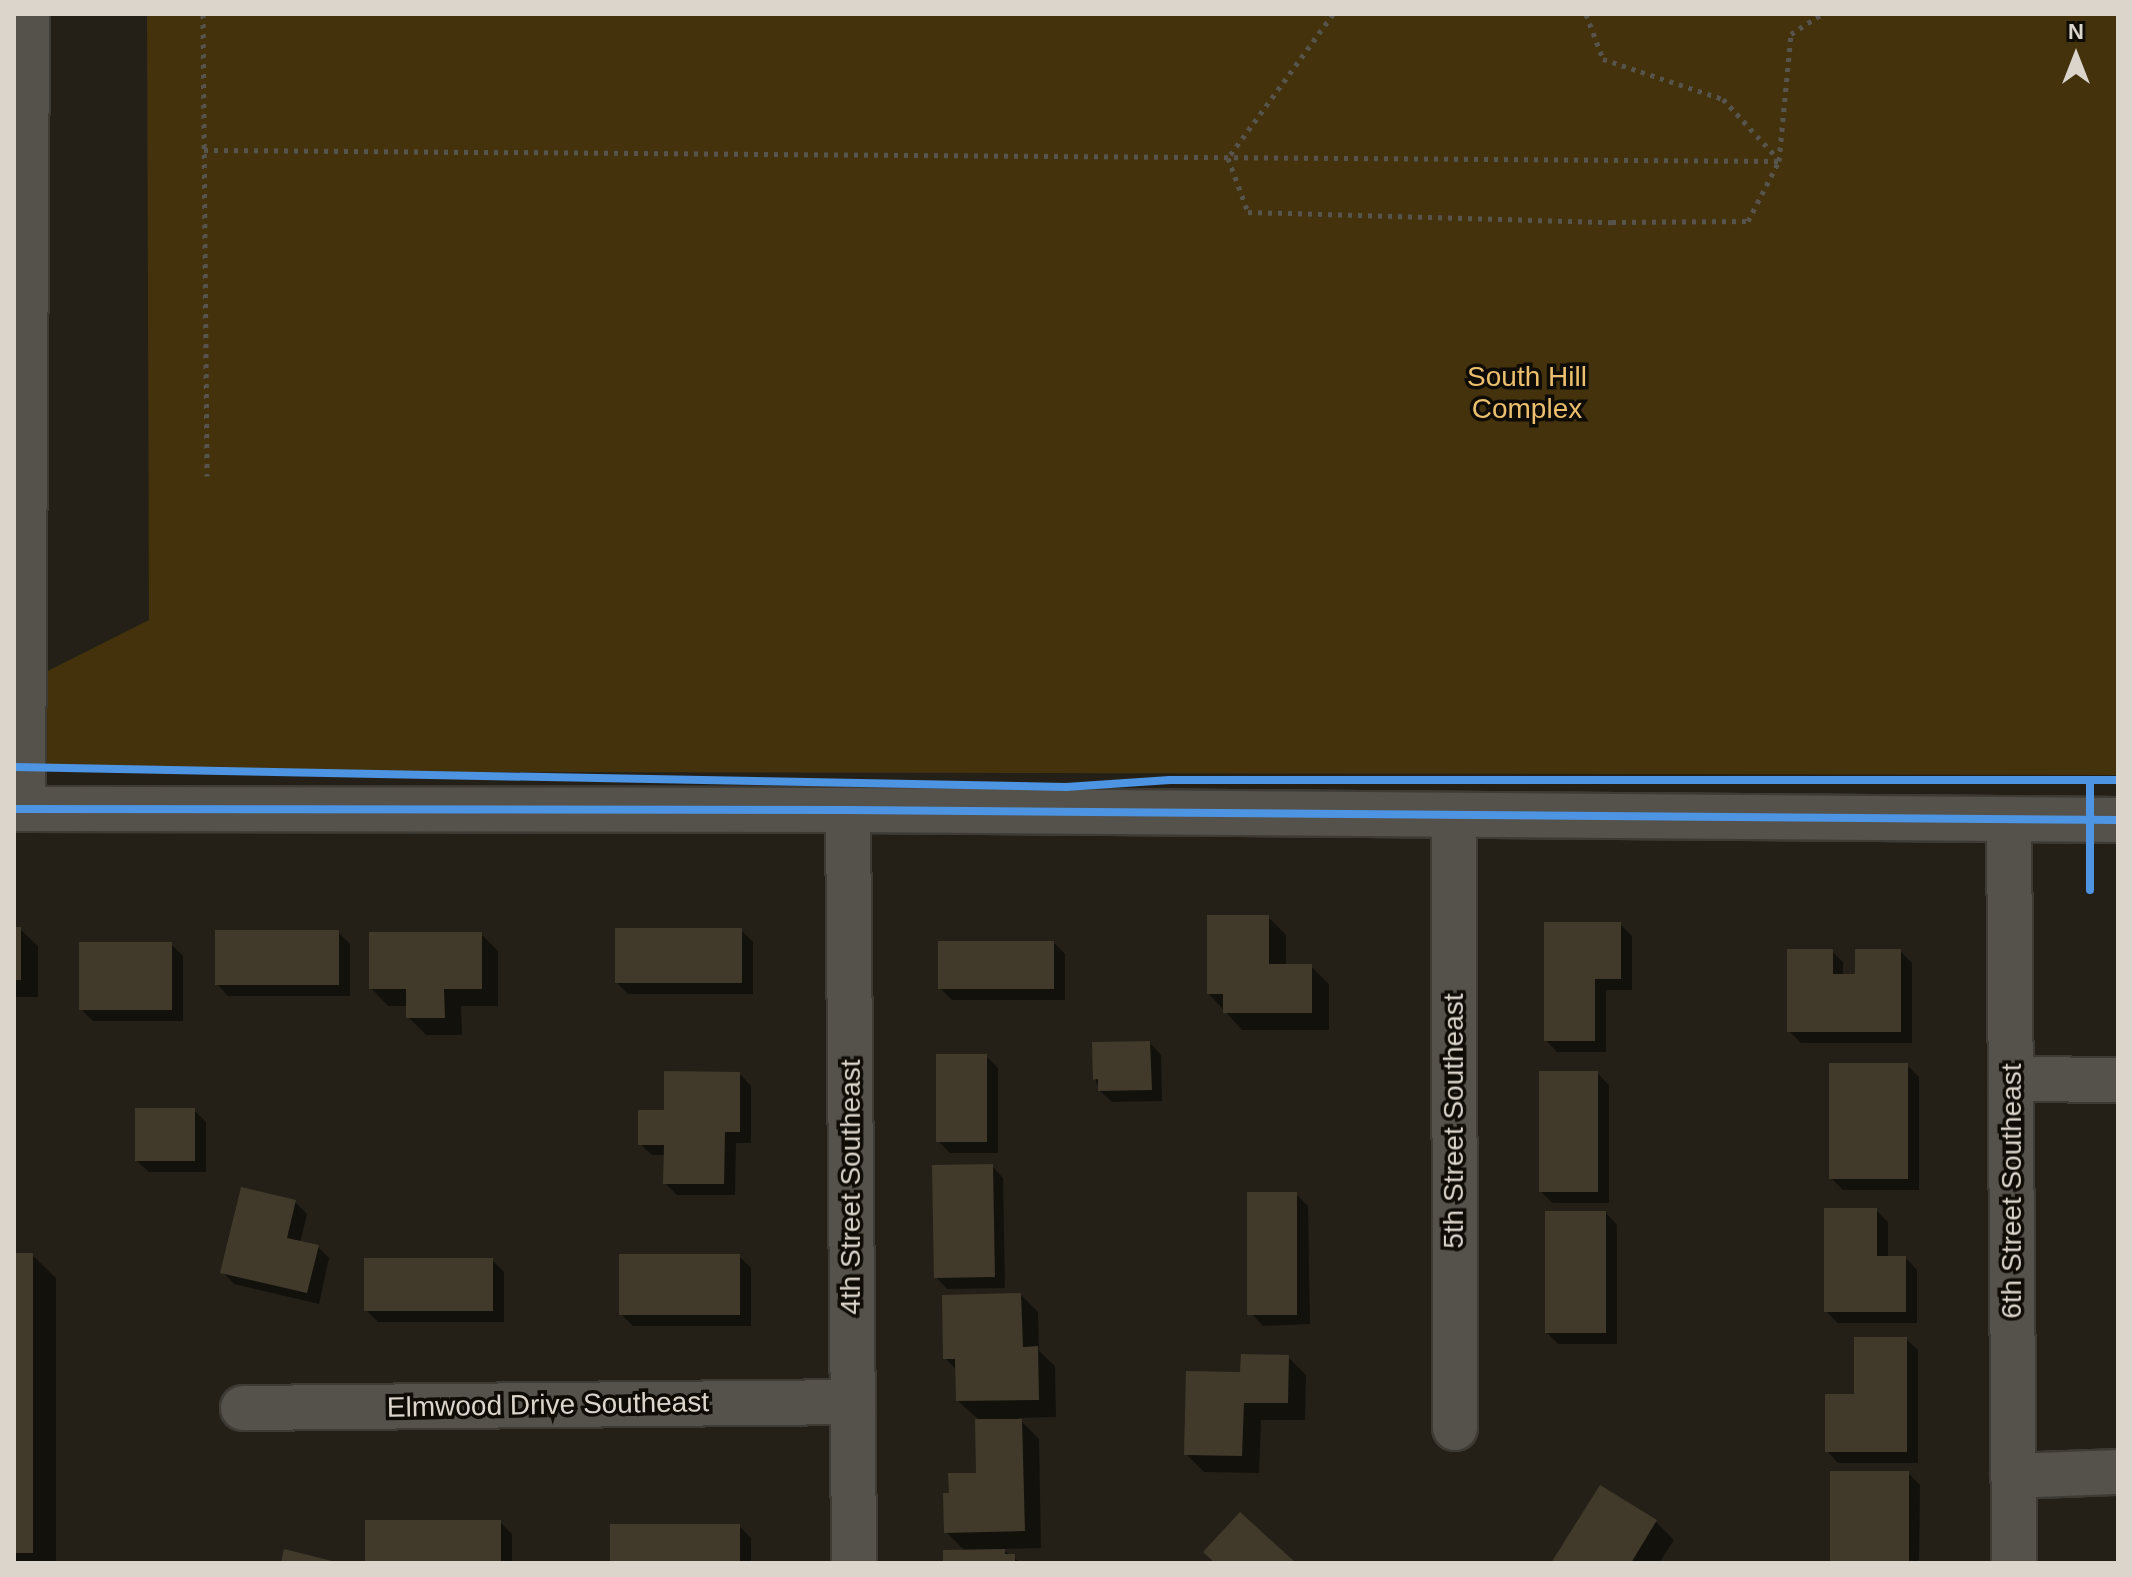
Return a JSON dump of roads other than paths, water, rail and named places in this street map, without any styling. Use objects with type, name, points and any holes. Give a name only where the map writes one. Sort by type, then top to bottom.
[{"type":"street","points":[[27,14],[19,809],[848,810],[2118,820]]},
{"type":"street","name":"4th Street Southeast","points":[[848,810],[854,1563]]},
{"type":"street","name":"5th Street Southeast","points":[[1454,815],[1455,1428]]},
{"type":"street","name":"6th Street Southeast","points":[[2009,819],[2014,1563]]},
{"type":"street","points":[[2011,1079],[2118,1080]]},
{"type":"street","name":"Elmwood Drive Southeast","points":[[243,1408],[852,1402]]},
{"type":"street","points":[[2013,1476],[2118,1472]]},
{"type":"park label","name":"South Hill Complex","points":[[1527,393]]}]
